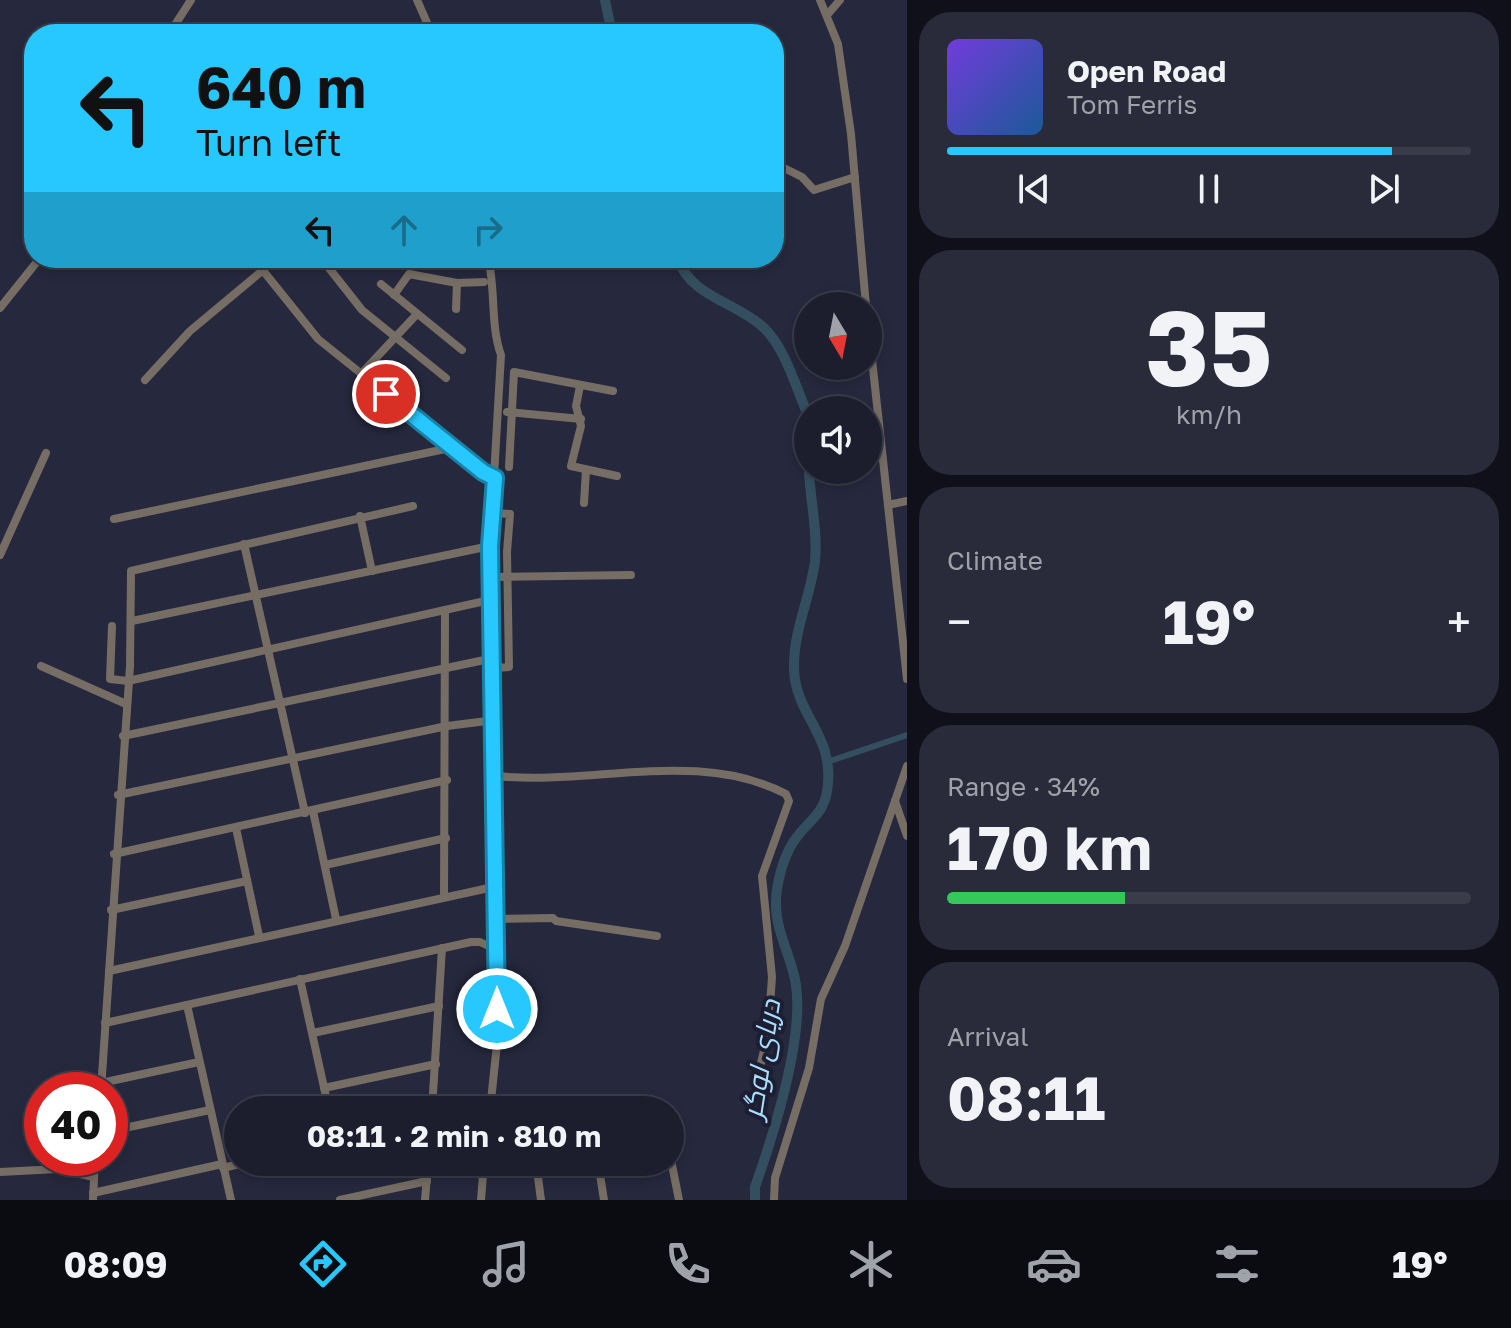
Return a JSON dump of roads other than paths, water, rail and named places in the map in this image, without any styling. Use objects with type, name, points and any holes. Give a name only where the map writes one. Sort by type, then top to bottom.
[{"type":"street","points":[[175,24],[191,0]]},
{"type":"street","points":[[417,0],[428,24]]},
{"type":"street","points":[[820,0],[838,44],[855,177],[865,292]]},
{"type":"street","points":[[828,14],[840,0]]},
{"type":"street","points":[[784,168],[802,177],[814,190],[855,177]]},
{"type":"street","points":[[0,308],[32,268]]},
{"type":"street","points":[[260,268],[318,339],[483,472]]},
{"type":"street","points":[[329,268],[362,310],[446,378]]},
{"type":"street","points":[[489,268],[496,337],[501,355],[490,546],[494,599],[495,720],[501,777],[498,886],[503,919],[497,950],[497,1026],[491,1096]]},
{"type":"street","points":[[145,380],[190,331],[262,271]]},
{"type":"street","points":[[394,295],[409,274],[457,283],[484,282]]},
{"type":"street","points":[[456,309],[457,283]]},
{"type":"street","points":[[381,284],[462,350]]},
{"type":"street","points":[[361,374],[417,314]]},
{"type":"street","points":[[509,467],[514,372],[613,391]]},
{"type":"street","points":[[874,380],[907,679]]},
{"type":"street","points":[[580,386],[576,406],[581,419],[571,466],[617,476]]},
{"type":"street","points":[[499,412],[581,419]]},
{"type":"street","points":[[114,519],[445,449],[495,478]]},
{"type":"street","points":[[0,555],[46,453]]},
{"type":"street","points":[[584,503],[586,470]]},
{"type":"street","points":[[888,505],[907,501]]},
{"type":"street","points":[[102,1072],[114,854],[132,621],[131,571],[413,506]]},
{"type":"street","points":[[123,736],[448,667],[494,663],[509,667],[507,577],[510,514],[493,513]]},
{"type":"street","points":[[360,516],[372,571]]},
{"type":"street","points":[[244,544],[292,759],[325,865],[336,919]]},
{"type":"street","points":[[132,621],[490,546]]},
{"type":"street","points":[[492,577],[631,575]]},
{"type":"street","points":[[112,626],[110,679],[128,681],[494,599]]},
{"type":"street","points":[[444,897],[448,667],[445,610]]},
{"type":"street","points":[[41,666],[126,704]]},
{"type":"street","points":[[118,795],[447,726],[495,720]]},
{"type":"street","points":[[774,1200],[775,1178],[809,1068],[821,999],[845,946],[907,766]]},
{"type":"street","points":[[501,777],[688,769],[723,774],[786,794],[789,801],[762,876],[772,977],[768,1034],[759,1071]]},
{"type":"street","points":[[114,854],[447,780]]},
{"type":"street","points":[[895,801],[904,819],[907,836]]},
{"type":"street","points":[[236,828],[259,936]]},
{"type":"street","points":[[325,865],[446,838]]},
{"type":"street","points":[[111,910],[247,881]]},
{"type":"street","points":[[109,971],[498,886]]},
{"type":"street","points":[[503,919],[553,918],[556,921],[657,936]]},
{"type":"street","points":[[105,1023],[442,948],[480,942],[497,950]]},
{"type":"street","points":[[433,1096],[442,948]]},
{"type":"street","points":[[300,979],[326,1096]]},
{"type":"street","points":[[187,1005],[231,1200]]},
{"type":"street","points":[[313,1033],[439,1006]]},
{"type":"street","points":[[128,1079],[199,1062]]},
{"type":"street","points":[[324,1088],[436,1064]]},
{"type":"street","points":[[128,1127],[210,1110]]},
{"type":"street","points":[[0,1172],[57,1169],[94,1177],[93,1197],[223,1166]]},
{"type":"street","points":[[425,1200],[427,1176]]},
{"type":"street","points":[[481,1200],[483,1176]]},
{"type":"street","points":[[537,1176],[541,1200]]},
{"type":"street","points":[[600,1176],[604,1200]]},
{"type":"street","points":[[674,1176],[679,1200]]},
{"type":"street","points":[[340,1200],[427,1181]]},
{"type":"waterway","name":"دریای لوگر","points":[[605,0],[610,24]]},
{"type":"waterway","name":"دریای لوگر","points":[[683,268],[703,290],[752,318],[771,335],[800,396]]},
{"type":"waterway","name":"دریای لوگر","points":[[755,1200],[755,1187],[786,1087],[796,1033],[796,985],[776,913],[777,888],[789,850],[820,811],[828,783],[825,753],[798,693],[794,665],[797,635],[815,561],[810,484]]},
{"type":"waterway","points":[[827,762],[907,735]]}]
